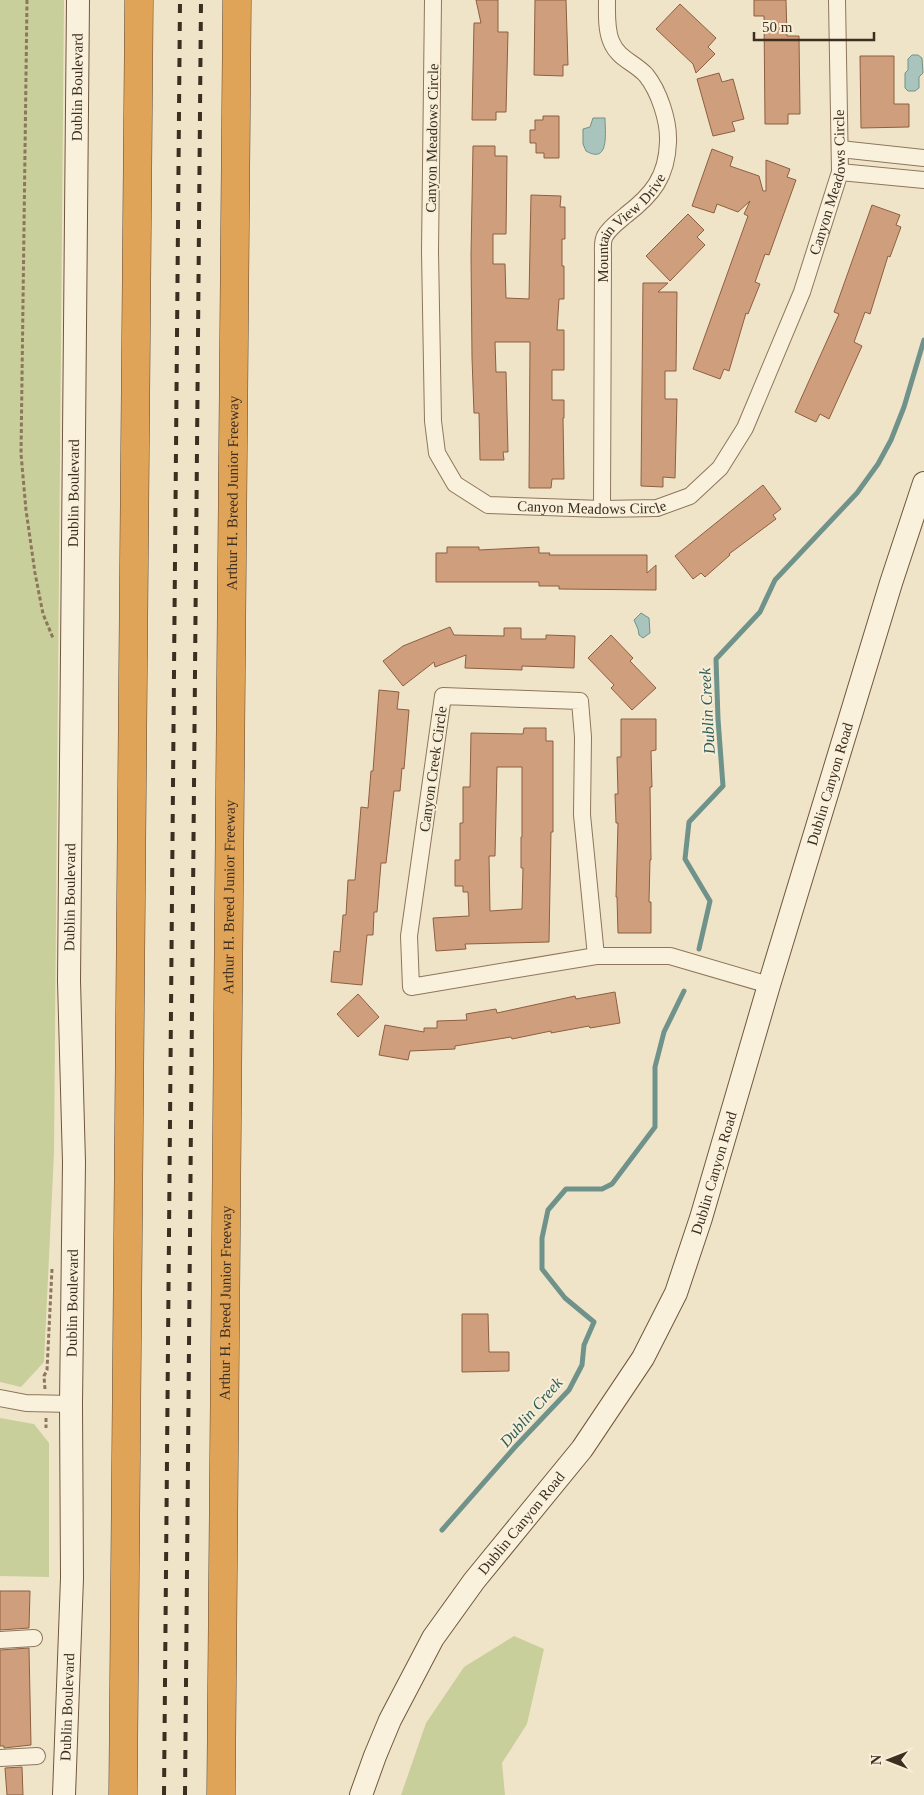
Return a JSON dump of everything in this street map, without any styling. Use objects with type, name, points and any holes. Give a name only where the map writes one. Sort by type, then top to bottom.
[{"type":"highway","points":[[123,1795],[139,0]]},
{"type":"highway","name":"Arthur H. Breed Junior Freeway","points":[[221,1795],[237,0]]},
{"type":"street","name":"Dublin Boulevard","points":[[64,1795],[72,1578],[71,1404],[74,1162],[69,982],[78,0]]},
{"type":"street","name":"Canyon Meadows Circle","points":[[433,0],[430,251],[433,421],[437,453],[455,484],[488,505],[602,509],[657,508],[690,496],[720,468],[744,428],[802,292],[840,172],[837,0]]},
{"type":"street","name":"Mountain View Drive","points":[[602,509],[602,255],[604,237],[616,223],[644,201],[656,186],[664,168],[668,143],[666,122],[660,100],[646,75],[617,54],[610,40],[607,22],[607,0]]},
{"type":"street","points":[[840,149],[924,158]]},
{"type":"street","points":[[840,172],[924,180]]},
{"type":"street","name":"Dublin Canyon Road","points":[[361,1795],[390,1720],[433,1638],[474,1581],[582,1449],[643,1358],[676,1292],[701,1218],[769,985],[891,583],[924,482]]},
{"type":"street","name":"Canyon Creek Circle","points":[[596,956],[582,815],[583,737],[580,701],[443,696],[409,936],[411,987],[596,956],[670,956],[769,985]]},
{"type":"street","points":[[0,1398],[26,1403],[71,1404]]},
{"type":"street","points":[[0,1640],[34,1638]]},
{"type":"street","points":[[0,1758],[37,1756]]},
{"type":"path","points":[[27,0],[21,454],[26,510],[42,614],[54,642]]},
{"type":"green space","points":[[0,0],[64,0],[54,1153],[44,1362],[21,1387],[0,1382]]},
{"type":"green space","points":[[0,1418],[34,1424],[49,1443],[49,1577],[0,1576]]},
{"type":"green space","points":[[514,1636],[544,1649],[527,1724],[502,1763],[505,1795],[401,1795],[426,1723],[464,1667]]},
{"type":"water","points":[[912,55],[918,55],[922,58],[923,73],[919,77],[919,88],[915,91],[908,91],[905,88],[905,73],[908,70],[908,59]]},
{"type":"water","points":[[593,118],[605,118],[604,145],[603,150],[599,154],[586,151],[583,144],[583,129],[590,127]]},
{"type":"water","points":[[641,613],[649,618],[650,633],[643,638],[639,635],[634,620]]},
{"type":"building","points":[[476,0],[498,0],[498,32],[508,32],[506,112],[496,112],[496,120],[472,120],[474,23],[481,23]]},
{"type":"building","points":[[535,0],[566,0],[568,65],[563,65],[563,76],[534,75]]},
{"type":"building","points":[[754,0],[786,0],[787,36],[799,36],[800,114],[788,114],[788,124],[765,124],[764,16],[754,16]]},
{"type":"building","points":[[680,4],[716,38],[708,47],[715,54],[696,73],[693,64],[656,29]]},
{"type":"building","points":[[860,56],[894,56],[894,104],[909,104],[909,127],[861,128]]},
{"type":"building","points":[[719,73],[722,82],[733,79],[744,119],[732,122],[735,131],[713,136],[697,79]]},
{"type":"building","points":[[543,116],[559,116],[559,158],[544,158],[544,153],[536,153],[536,143],[530,143],[530,130],[535,130],[535,120],[543,120]]},
{"type":"building","points":[[473,146],[495,146],[495,156],[507,156],[506,234],[493,234],[493,264],[505,264],[506,298],[529,299],[531,195],[561,196],[560,207],[565,207],[565,239],[562,239],[564,299],[559,299],[557,330],[564,330],[564,370],[552,370],[552,400],[564,400],[564,479],[552,479],[551,488],[529,488],[530,342],[495,342],[496,372],[506,372],[508,452],[503,452],[504,460],[480,460],[479,413],[474,413],[472,358]]},
{"type":"building","points":[[712,149],[733,157],[730,166],[759,176],[763,191],[766,191],[766,160],[790,169],[787,177],[796,180],[769,255],[765,254],[755,282],[760,284],[748,314],[746,313],[729,371],[724,369],[720,379],[693,369],[748,216],[744,214],[750,201],[738,212],[717,204],[714,213],[692,206]]},
{"type":"building","points":[[872,205],[900,215],[896,225],[901,227],[890,257],[888,256],[870,314],[865,312],[854,342],[862,346],[829,419],[820,414],[816,422],[795,412],[839,314],[834,312]]},
{"type":"building","points":[[688,214],[704,230],[697,237],[705,245],[670,281],[646,256]]},
{"type":"building","points":[[643,283],[668,283],[658,292],[677,292],[676,371],[665,371],[665,399],[677,399],[675,478],[663,477],[663,487],[641,486]]},
{"type":"building","points":[[763,485],[781,509],[773,515],[776,519],[729,554],[705,577],[701,573],[693,579],[675,556]]},
{"type":"building","points":[[447,547],[479,547],[479,550],[539,547],[539,553],[550,553],[549,555],[647,555],[647,573],[656,565],[656,590],[559,589],[559,586],[539,586],[539,582],[436,582],[436,553],[447,553]]},
{"type":"building","points":[[450,627],[454,635],[504,636],[504,628],[521,628],[521,639],[546,639],[546,635],[575,636],[574,668],[522,666],[522,670],[465,668],[466,655],[435,667],[434,662],[403,686],[383,661],[403,646]]},
{"type":"building","points":[[611,635],[633,658],[630,661],[656,688],[632,710],[611,688],[614,685],[588,658]]},
{"type":"building","points":[[379,690],[399,692],[397,709],[409,710],[404,769],[402,768],[400,791],[394,791],[386,863],[381,863],[377,912],[374,912],[373,935],[367,935],[362,985],[331,982],[334,951],[340,952],[343,915],[346,915],[348,880],[355,880],[361,807],[368,808],[371,771],[373,771]]},
{"type":"building","points":[[621,719],[656,719],[656,750],[651,751],[652,787],[650,787],[651,860],[649,902],[651,902],[651,933],[618,933],[616,897],[618,823],[616,823],[615,794],[618,794],[617,757],[621,757]]},
{"type":"building","points":[[524,728],[546,728],[546,741],[553,741],[553,832],[551,832],[549,942],[465,944],[466,949],[436,951],[433,918],[469,916],[468,892],[463,892],[463,886],[455,886],[455,860],[460,860],[460,823],[463,823],[463,787],[470,787],[471,733],[523,734]],"holes":[[[497,767],[522,767],[522,909],[490,911],[489,856],[495,856]]]},
{"type":"building","points":[[615,992],[620,1023],[551,1033],[551,1031],[512,1039],[511,1037],[455,1046],[455,1049],[410,1051],[408,1060],[379,1055],[385,1025],[424,1032],[424,1028],[437,1028],[437,1021],[467,1020],[466,1014],[496,1009],[497,1013],[575,996],[576,999]]},
{"type":"building","points":[[358,994],[379,1017],[358,1037],[337,1014]]},
{"type":"building","points":[[462,1314],[488,1314],[489,1352],[509,1352],[509,1371],[462,1372]]},
{"type":"building","points":[[0,1591],[30,1591],[29,1628],[0,1630]]},
{"type":"building","points":[[29,1648],[31,1745],[4,1748],[4,1746],[0,1746],[0,1650]]},
{"type":"building","points":[[22,1767],[23,1795],[7,1795],[5,1768]]},
{"type":"waterway","name":"Dublin Creek","points":[[699,949],[710,901],[685,859],[689,822],[723,786],[716,659],[760,612],[775,580],[857,493],[878,464],[891,440],[904,407],[924,340]]},
{"type":"waterway","name":"Dublin Creek","points":[[442,1530],[515,1447],[569,1390],[582,1365],[584,1345],[594,1322],[565,1298],[542,1269],[542,1238],[548,1210],[566,1189],[602,1189],[612,1184],[655,1127],[655,1067],[664,1032],[684,991]]},
{"type":"railway","points":[[164,1795],[180,0]]},
{"type":"railway","points":[[185,1795],[201,0]]}]
